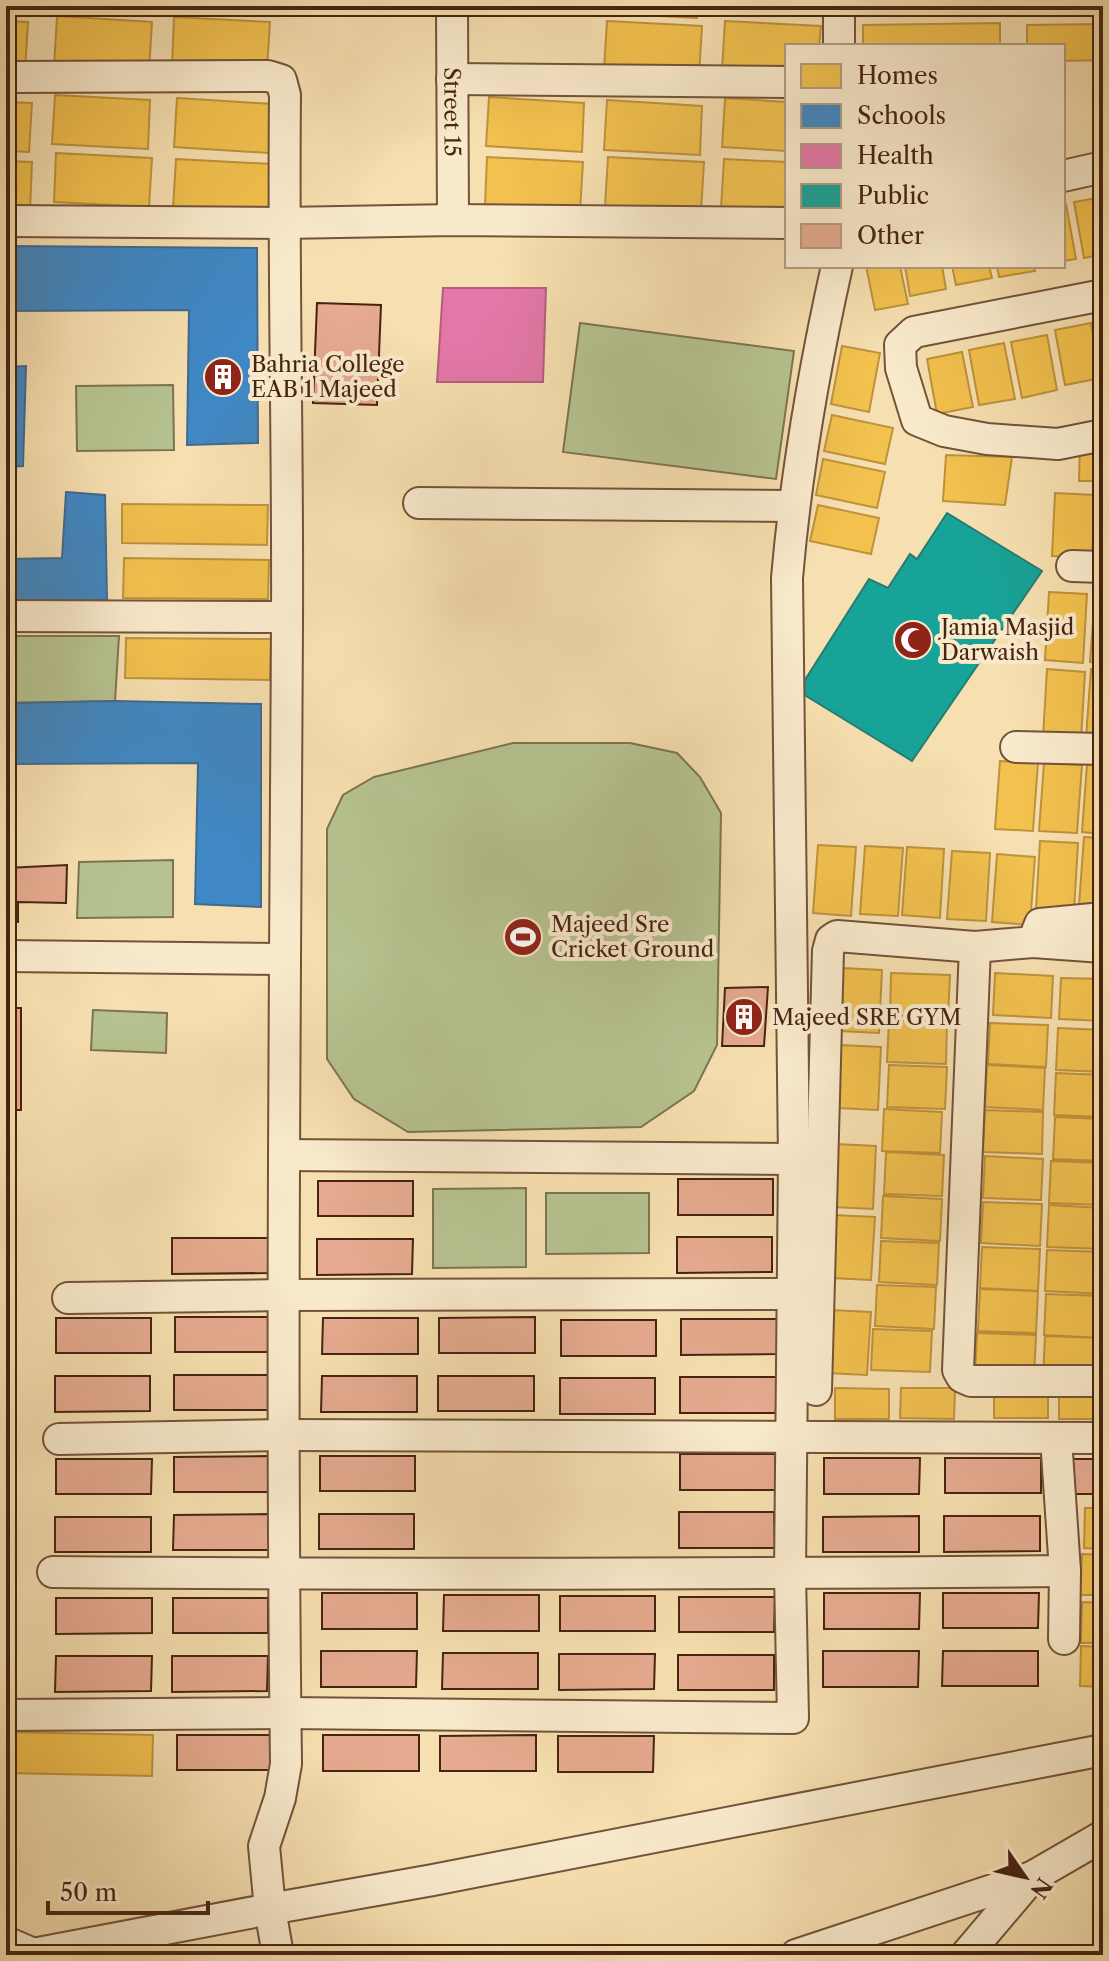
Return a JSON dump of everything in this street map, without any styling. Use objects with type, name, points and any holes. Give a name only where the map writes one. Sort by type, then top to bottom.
[{"type":"street","name":"Street 15","points":[[452,6],[453,220]]},
{"type":"street","points":[[839,6],[839,44]]},
{"type":"street","points":[[6,77],[268,76],[281,80],[285,95],[283,223],[287,617],[283,1295],[286,1764],[280,1798],[264,1846],[278,1955]]},
{"type":"street","points":[[452,79],[785,82]]},
{"type":"street","points":[[1065,176],[1103,167]]},
{"type":"street","points":[[6,221],[785,223]]},
{"type":"street","points":[[6,1715],[286,1713],[793,1718],[790,1574],[794,1159],[787,578],[793,506],[821,338],[837,268]]},
{"type":"street","points":[[1103,295],[914,332],[900,345],[901,368],[917,420],[944,431],[987,439],[1058,444],[1103,435]]},
{"type":"street","points":[[419,503],[793,506]]},
{"type":"street","points":[[1072,566],[1103,567]]},
{"type":"street","points":[[6,616],[287,617]]},
{"type":"street","points":[[1016,747],[1103,749]]},
{"type":"street","points":[[1033,942],[1040,924],[1103,918]]},
{"type":"street","points":[[816,1390],[827,967],[831,940],[837,936],[975,947],[1033,942],[1103,947]]},
{"type":"street","points":[[975,947],[958,1370],[962,1377],[971,1381],[1103,1381]]},
{"type":"street","points":[[6,956],[285,959]]},
{"type":"street","points":[[284,1155],[794,1159]]},
{"type":"street","points":[[68,1298],[792,1294]]},
{"type":"street","points":[[59,1439],[284,1435],[1103,1438]]},
{"type":"street","points":[[1056,1438],[1065,1571],[1064,1639]]},
{"type":"street","points":[[53,1572],[790,1574],[1065,1571]]},
{"type":"street","points":[[6,1942],[34,1955],[1103,1750]]},
{"type":"street","points":[[796,1955],[1032,1877],[1103,1836]]},
{"type":"street","points":[[966,1955],[1032,1877]]},
{"type":"green space","points":[[580,323],[794,351],[776,479],[563,452]]},
{"type":"green space","points":[[173,385],[174,450],[77,451],[76,386]]},
{"type":"green space","points":[[6,636],[119,636],[115,701],[6,703]]},
{"type":"green space","name":"Majeed Sre Cricket Ground","points":[[513,743],[630,743],[677,753],[700,777],[721,813],[717,1045],[694,1091],[641,1127],[408,1132],[354,1099],[327,1059],[327,829],[343,795],[374,777]]},
{"type":"green space","points":[[173,860],[173,917],[77,918],[79,862]]},
{"type":"green space","points":[[93,1010],[167,1013],[166,1053],[91,1050]]},
{"type":"green space","points":[[526,1188],[526,1267],[433,1268],[433,1189]]},
{"type":"green space","points":[[546,1193],[649,1193],[649,1253],[546,1254]]},
{"type":"building: Homes","points":[[6,6],[29,6],[29,16],[6,14]]},
{"type":"building: Homes","points":[[148,6],[148,13],[52,8]]},
{"type":"building: Homes","points":[[602,6],[698,6],[697,18],[601,13]]},
{"type":"building: Homes","points":[[723,6],[819,6],[818,15],[723,10]]},
{"type":"building: Homes","points":[[57,16],[152,22],[149,71],[54,66]]},
{"type":"building: Homes","points":[[174,17],[270,22],[267,70],[172,66]]},
{"type":"building: Homes","points":[[6,21],[28,22],[25,71],[6,70]]},
{"type":"building: Homes","points":[[607,21],[702,26],[699,75],[604,70]]},
{"type":"building: Homes","points":[[725,21],[821,26],[819,44],[785,44],[785,73],[722,70]]},
{"type":"building: Homes","points":[[1000,23],[1000,44],[863,44],[863,25]]},
{"type":"building: Homes","points":[[1103,24],[1103,60],[1065,61],[1065,44],[1027,44],[1027,25]]},
{"type":"building: Homes","points":[[55,95],[150,100],[148,149],[52,144]]},
{"type":"building: Homes","points":[[489,97],[584,103],[582,152],[486,146]]},
{"type":"building: Homes","points":[[177,98],[272,104],[269,153],[174,147]]},
{"type":"building: Homes","points":[[725,98],[785,102],[785,151],[722,147]]},
{"type":"building: Homes","points":[[607,100],[702,106],[700,155],[604,150]]},
{"type":"building: Homes","points":[[6,102],[32,103],[29,152],[6,151]]},
{"type":"building: Homes","points":[[56,153],[152,158],[149,207],[54,202]]},
{"type":"building: Homes","points":[[487,157],[583,162],[580,211],[485,206]]},
{"type":"building: Homes","points":[[608,157],[704,162],[701,211],[605,206]]},
{"type":"building: Homes","points":[[176,159],[272,164],[269,213],[173,208]]},
{"type":"building: Homes","points":[[724,159],[785,162],[785,211],[721,208]]},
{"type":"building: Homes","points":[[6,161],[32,162],[30,211],[6,210]]},
{"type":"building: Homes","points":[[1103,197],[1103,254],[1084,258],[1074,202]]},
{"type":"building: Homes","points":[[1065,204],[1066,204],[1076,259],[1065,261]]},
{"type":"building: Homes","points":[[866,268],[900,268],[908,304],[875,310]]},
{"type":"building: Homes","points":[[905,268],[942,268],[946,289],[910,296]]},
{"type":"building: Homes","points":[[952,268],[990,268],[992,278],[956,285]]},
{"type":"building: Homes","points":[[997,268],[1034,268],[1035,271],[999,277]]},
{"type":"building: Homes","points":[[1103,316],[1103,344],[1098,317]]},
{"type":"building: Homes","points":[[1091,323],[1101,378],[1065,385],[1055,330]]},
{"type":"building: Homes","points":[[1047,335],[1057,390],[1022,398],[1011,342]]},
{"type":"building: Homes","points":[[1004,343],[1015,399],[979,405],[969,350]]},
{"type":"building: Homes","points":[[842,346],[880,353],[869,412],[831,404]]},
{"type":"building: Homes","points":[[962,352],[973,407],[937,414],[927,359]]},
{"type":"building: Homes","points":[[832,415],[893,428],[885,464],[824,451]]},
{"type":"building: Homes","points":[[1080,443],[1103,443],[1103,481],[1079,481]]},
{"type":"building: Homes","points":[[946,455],[1012,457],[1005,505],[943,501]]},
{"type":"building: Homes","points":[[823,459],[885,472],[877,508],[816,495]]},
{"type":"building: Homes","points":[[1055,493],[1095,495],[1092,558],[1052,556]]},
{"type":"building: Homes","points":[[1102,495],[1103,558],[1099,558]]},
{"type":"building: Homes","points":[[122,504],[268,505],[267,545],[122,543]]},
{"type":"building: Homes","points":[[818,505],[879,518],[871,554],[810,541]]},
{"type":"building: Homes","points":[[124,558],[269,560],[268,599],[123,598]]},
{"type":"building: Homes","points":[[1049,592],[1087,594],[1083,663],[1045,660]]},
{"type":"building: Homes","points":[[1095,593],[1103,594],[1103,663],[1090,662]]},
{"type":"building: Homes","points":[[126,638],[271,639],[270,680],[125,678]]},
{"type":"building: Homes","points":[[1047,669],[1085,672],[1081,740],[1043,737]]},
{"type":"building: Homes","points":[[1091,669],[1103,670],[1103,739],[1086,738]]},
{"type":"building: Homes","points":[[1000,761],[1038,763],[1033,831],[995,829]]},
{"type":"building: Homes","points":[[1044,763],[1082,765],[1077,833],[1039,831]]},
{"type":"building: Homes","points":[[1087,764],[1103,765],[1103,834],[1082,832]]},
{"type":"building: Homes","points":[[1084,837],[1103,838],[1103,907],[1079,905]]},
{"type":"building: Homes","points":[[1040,841],[1078,843],[1074,911],[1036,909]]},
{"type":"building: Homes","points":[[818,845],[856,847],[851,916],[813,913]]},
{"type":"building: Homes","points":[[865,846],[903,848],[898,916],[860,914]]},
{"type":"building: Homes","points":[[907,847],[944,849],[940,918],[902,915]]},
{"type":"building: Homes","points":[[952,851],[990,853],[986,921],[947,919]]},
{"type":"building: Homes","points":[[997,854],[1035,857],[1030,925],[992,922]]},
{"type":"building: Homes","points":[[842,968],[882,970],[879,1033],[839,1031]]},
{"type":"building: Homes","points":[[891,973],[950,975],[948,1017],[890,1015]]},
{"type":"building: Homes","points":[[995,973],[1053,976],[1051,1018],[993,1015]]},
{"type":"building: Homes","points":[[1061,978],[1103,979],[1103,1021],[1059,1019]]},
{"type":"building: Homes","points":[[889,1020],[947,1022],[946,1064],[887,1062]]},
{"type":"building: Homes","points":[[990,1023],[1048,1025],[1046,1067],[988,1064]]},
{"type":"building: Homes","points":[[1058,1028],[1103,1030],[1103,1072],[1056,1070]]},
{"type":"building: Homes","points":[[841,1045],[881,1047],[878,1110],[838,1108]]},
{"type":"building: Homes","points":[[889,1065],[947,1067],[945,1109],[887,1107]]},
{"type":"building: Homes","points":[[987,1065],[1045,1068],[1043,1110],[985,1107]]},
{"type":"building: Homes","points":[[1056,1073],[1103,1075],[1103,1117],[1054,1115]]},
{"type":"building: Homes","points":[[884,1109],[942,1112],[940,1153],[882,1151]]},
{"type":"building: Homes","points":[[985,1110],[1043,1112],[1042,1154],[983,1152]]},
{"type":"building: Homes","points":[[1055,1117],[1103,1119],[1103,1161],[1053,1159]]},
{"type":"building: Homes","points":[[836,1144],[876,1146],[873,1209],[833,1207]]},
{"type":"building: Homes","points":[[886,1152],[944,1155],[942,1196],[884,1194]]},
{"type":"building: Homes","points":[[985,1156],[1043,1159],[1041,1200],[983,1198]]},
{"type":"building: Homes","points":[[1051,1161],[1103,1163],[1103,1205],[1049,1203]]},
{"type":"building: Homes","points":[[883,1196],[942,1199],[940,1241],[881,1238]]},
{"type":"building: Homes","points":[[983,1202],[1042,1204],[1040,1246],[981,1243]]},
{"type":"building: Homes","points":[[1049,1205],[1103,1208],[1103,1249],[1047,1247]]},
{"type":"building: Homes","points":[[834,1215],[875,1217],[871,1280],[831,1278]]},
{"type":"building: Homes","points":[[881,1241],[939,1243],[937,1285],[879,1282]]},
{"type":"building: Homes","points":[[982,1247],[1040,1249],[1038,1291],[980,1288]]},
{"type":"building: Homes","points":[[1047,1250],[1103,1252],[1103,1294],[1045,1291]]},
{"type":"building: Homes","points":[[877,1285],[936,1287],[934,1329],[875,1326]]},
{"type":"building: Homes","points":[[980,1289],[1038,1291],[1036,1333],[978,1331]]},
{"type":"building: Homes","points":[[1046,1294],[1103,1296],[1103,1338],[1044,1335]]},
{"type":"building: Homes","points":[[830,1310],[871,1312],[867,1375],[827,1373]]},
{"type":"building: Homes","points":[[873,1329],[932,1331],[930,1372],[871,1370]]},
{"type":"building: Homes","points":[[977,1333],[1036,1335],[1034,1377],[975,1375]]},
{"type":"building: Homes","points":[[1045,1336],[1103,1338],[1102,1380],[1043,1378]]},
{"type":"building: Homes","points":[[994,1387],[1048,1387],[1048,1418],[994,1418]]},
{"type":"building: Homes","points":[[835,1388],[889,1389],[889,1419],[835,1419]]},
{"type":"building: Homes","points":[[901,1388],[955,1388],[954,1419],[900,1418]]},
{"type":"building: Homes","points":[[1059,1388],[1103,1388],[1103,1419],[1059,1419]]},
{"type":"building: Homes","points":[[1085,1508],[1103,1508],[1103,1549],[1084,1548]]},
{"type":"building: Homes","points":[[1082,1554],[1103,1555],[1103,1595],[1080,1595]]},
{"type":"building: Homes","points":[[1082,1602],[1103,1603],[1103,1643],[1081,1643]]},
{"type":"building: Homes","points":[[1081,1646],[1103,1647],[1103,1687],[1080,1686]]},
{"type":"building: Homes","points":[[6,1732],[153,1735],[152,1776],[6,1773]]},
{"type":"building: Schools","name":"Bahria College EAB 1 Majeed","points":[[8,246],[257,248],[258,443],[187,445],[189,310],[8,311]]},
{"type":"building: Schools","points":[[26,366],[23,466],[6,467],[6,367]]},
{"type":"building: Schools","points":[[66,492],[105,495],[107,600],[6,601],[6,559],[62,558]]},
{"type":"building: Schools","points":[[115,701],[261,704],[261,907],[195,904],[198,763],[11,764],[14,703]]},
{"type":"building: Health","points":[[443,288],[546,288],[543,382],[437,382]]},
{"type":"building: Public","name":"Jamia Masjid Darwaish","points":[[947,513],[1042,571],[912,761],[798,691],[869,579],[888,588],[910,554],[917,559]]},
{"type":"building: Other","points":[[317,303],[381,305],[377,405],[313,403]]},
{"type":"building: Other","points":[[67,865],[66,903],[18,902],[18,922],[6,921],[6,868]]},
{"type":"building: Other","name":"Majeed SRE GYM","points":[[768,987],[764,1046],[722,1046],[725,988]]},
{"type":"building: Other","points":[[6,1008],[21,1008],[21,1110],[6,1110]]},
{"type":"building: Other","points":[[678,1179],[773,1179],[773,1215],[678,1215]]},
{"type":"building: Other","points":[[318,1181],[413,1181],[413,1216],[318,1216]]},
{"type":"building: Other","points":[[677,1237],[772,1237],[772,1272],[677,1273]]},
{"type":"building: Other","points":[[172,1238],[268,1238],[268,1273],[172,1274]]},
{"type":"building: Other","points":[[317,1239],[413,1239],[412,1274],[317,1275]]},
{"type":"building: Other","points":[[175,1317],[270,1317],[270,1352],[175,1352]]},
{"type":"building: Other","points":[[535,1317],[535,1353],[439,1353],[439,1318]]},
{"type":"building: Other","points":[[56,1318],[151,1318],[151,1353],[56,1353]]},
{"type":"building: Other","points":[[323,1318],[418,1318],[418,1354],[322,1354]]},
{"type":"building: Other","points":[[681,1319],[777,1319],[777,1354],[681,1355]]},
{"type":"building: Other","points":[[561,1320],[656,1320],[656,1356],[561,1356]]},
{"type":"building: Other","points":[[174,1375],[269,1375],[269,1410],[174,1410]]},
{"type":"building: Other","points":[[55,1376],[150,1376],[150,1411],[55,1412]]},
{"type":"building: Other","points":[[322,1376],[417,1376],[417,1412],[321,1412]]},
{"type":"building: Other","points":[[438,1376],[534,1376],[534,1411],[438,1411]]},
{"type":"building: Other","points":[[680,1377],[776,1377],[776,1413],[680,1413]]},
{"type":"building: Other","points":[[560,1378],[655,1378],[655,1414],[560,1414]]},
{"type":"building: Other","points":[[680,1454],[775,1454],[775,1490],[680,1490]]},
{"type":"building: Other","points":[[270,1456],[270,1492],[174,1492],[174,1457]]},
{"type":"building: Other","points":[[320,1456],[415,1456],[415,1491],[320,1491]]},
{"type":"building: Other","points":[[824,1458],[920,1458],[919,1494],[824,1494]]},
{"type":"building: Other","points":[[945,1458],[1041,1458],[1041,1493],[945,1493]]},
{"type":"building: Other","points":[[56,1459],[152,1459],[151,1494],[56,1494]]},
{"type":"building: Other","points":[[1070,1459],[1103,1459],[1103,1494],[1070,1494]]},
{"type":"building: Other","points":[[679,1512],[774,1512],[775,1548],[679,1548]]},
{"type":"building: Other","points":[[269,1514],[269,1550],[173,1550],[174,1515]]},
{"type":"building: Other","points":[[319,1514],[414,1514],[414,1549],[319,1549]]},
{"type":"building: Other","points":[[919,1516],[919,1552],[823,1552],[823,1517]]},
{"type":"building: Other","points":[[944,1516],[1040,1516],[1040,1551],[944,1552]]},
{"type":"building: Other","points":[[55,1517],[151,1517],[151,1552],[55,1552]]},
{"type":"building: Other","points":[[322,1593],[417,1593],[417,1629],[322,1629]]},
{"type":"building: Other","points":[[824,1593],[920,1593],[919,1629],[824,1629]]},
{"type":"building: Other","points":[[943,1593],[1039,1593],[1038,1628],[943,1628]]},
{"type":"building: Other","points":[[444,1595],[539,1595],[539,1631],[443,1631]]},
{"type":"building: Other","points":[[560,1596],[655,1596],[655,1631],[560,1631]]},
{"type":"building: Other","points":[[679,1597],[775,1597],[774,1632],[679,1632]]},
{"type":"building: Other","points":[[56,1598],[152,1598],[152,1633],[56,1634]]},
{"type":"building: Other","points":[[173,1598],[268,1598],[268,1633],[173,1633]]},
{"type":"building: Other","points":[[321,1651],[417,1651],[416,1687],[321,1687]]},
{"type":"building: Other","points":[[823,1651],[919,1651],[918,1687],[823,1687]]},
{"type":"building: Other","points":[[943,1651],[1038,1651],[1038,1686],[942,1686]]},
{"type":"building: Other","points":[[443,1653],[538,1653],[538,1689],[442,1689]]},
{"type":"building: Other","points":[[559,1654],[655,1654],[654,1689],[559,1690]]},
{"type":"building: Other","points":[[678,1655],[774,1655],[774,1690],[678,1690]]},
{"type":"building: Other","points":[[56,1656],[152,1656],[151,1691],[55,1692]]},
{"type":"building: Other","points":[[172,1656],[268,1656],[267,1691],[172,1692]]},
{"type":"building: Other","points":[[177,1735],[272,1735],[272,1770],[177,1770]]},
{"type":"building: Other","points":[[323,1735],[419,1735],[419,1771],[323,1771]]},
{"type":"building: Other","points":[[536,1735],[536,1771],[440,1771],[440,1736]]},
{"type":"building: Other","points":[[558,1736],[654,1736],[653,1772],[558,1772]]},
{"type":"place","name":"Bahria College EAB 1 Majeed","points":[[223,377]]},
{"type":"place","name":"Jamia Masjid Darwaish","points":[[913,640]]},
{"type":"place","name":"Majeed Sre Cricket Ground","points":[[523,937]]},
{"type":"place","name":"Majeed SRE GYM","points":[[744,1017]]}]
